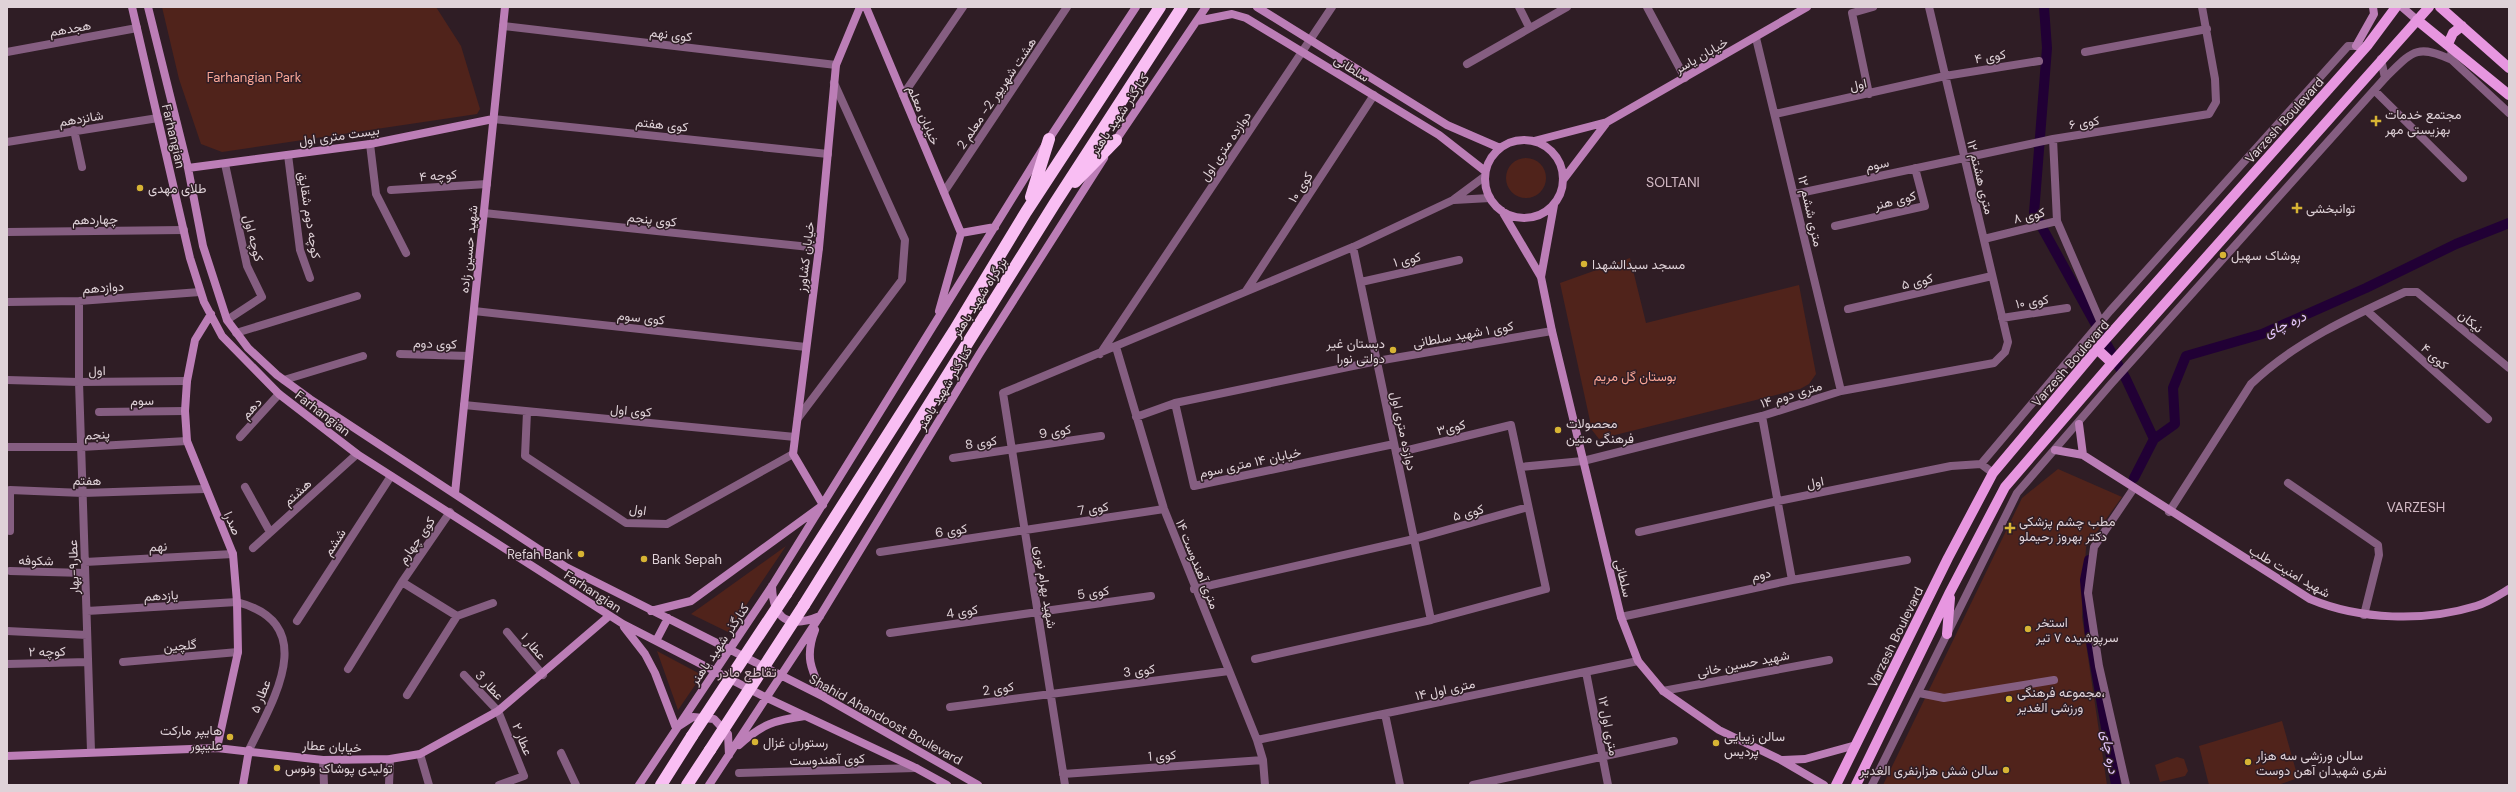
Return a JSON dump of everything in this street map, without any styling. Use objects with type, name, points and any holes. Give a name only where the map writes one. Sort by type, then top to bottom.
[{"type":"highway","name":"بزرگراه شهید باهنر","points":[[661,785],[786,594],[954,331],[1026,212],[1160,7]]},
{"type":"highway","name":"بزرگراه شهید باهنر","points":[[687,785],[804,605],[1055,202],[1182,7]]},
{"type":"highway","points":[[1026,212],[1049,139]]},
{"type":"highway","points":[[1055,202],[1116,140]]},
{"type":"main road","name":"Farhangian","points":[[132,7],[200,292],[222,336],[278,394],[357,454],[450,512],[622,624],[767,698]]},
{"type":"main road","name":"Farhangian","points":[[148,7],[188,168],[203,246],[227,320],[248,348],[284,380],[310,399],[566,567],[729,649]]},
{"type":"main road","name":"شهید حسین زاده","points":[[455,493],[505,7]]},
{"type":"main road","name":"خیابان کشاورز","points":[[793,454],[819,248],[836,65],[860,7]]},
{"type":"main road","name":"خیابان معلم","points":[[866,7],[961,233]]},
{"type":"main road","points":[[1128,7],[1130,16]]},
{"type":"main road","name":"کنارگذر شهید باهنر","points":[[640,785],[676,728],[772,586],[1049,139],[1136,7]]},
{"type":"main road","name":"کنارگذر شهید باهنر","points":[[709,785],[820,616],[980,353],[1116,140],[1206,7]]},
{"type":"main road","name":"سلطانی","points":[[1257,7],[1310,38],[1447,125],[1500,148]]},
{"type":"main road","name":"خیابان یاسر","points":[[1534,141],[1606,122],[1756,38],[1807,7]]},
{"type":"main road","points":[[2356,46],[2374,14],[2373,7]]},
{"type":"main road","name":"Varzesh Boulevard","points":[[1836,785],[1948,558],[1993,473],[2097,349],[2367,46],[2396,7]]},
{"type":"main road","points":[[2402,7],[2509,95]]},
{"type":"main road","points":[[1856,785],[1950,592],[2005,487],[2112,363],[2380,59],[2429,7]]},
{"type":"main road","points":[[2440,7],[2509,68]]},
{"type":"main road","name":"سلطانی","points":[[1197,21],[1232,14],[1246,18],[1439,135],[1485,174]]},
{"type":"main road","points":[[2450,46],[2453,33],[2462,26]]},
{"type":"main road","points":[[2367,46],[2380,59]]},
{"type":"main road","name":"بیست متری اول","points":[[188,168],[370,144],[493,119]]},
{"type":"main road","name":"خیابان یاسر","points":[[1563,180],[1606,122]]},
{"type":"main road","points":[[1526,140],[1534,141],[1551,150],[1555,155],[1561,167],[1563,188],[1549,210],[1530,218],[1509,216],[1490,198],[1485,174],[1490,158],[1500,148],[1512,142],[1526,140]]},
{"type":"main road","points":[[1541,277],[1554,204]]},
{"type":"main road","points":[[1502,211],[1541,277]]},
{"type":"main road","points":[[937,321],[961,233],[995,227]]},
{"type":"main road","name":"سلطانی","points":[[1541,277],[1552,331],[1621,617],[1638,661],[1663,691],[1719,730],[1781,760],[1824,785]]},
{"type":"main road","name":"صدرا","points":[[211,314],[195,340],[187,380],[185,411],[187,441],[205,489],[233,554],[238,602],[238,652],[217,748]]},
{"type":"main road","points":[[2097,349],[2112,363]]},
{"type":"main road","points":[[2055,450],[2083,455],[2079,424]]},
{"type":"main road","points":[[651,611],[691,601],[823,505],[793,454]]},
{"type":"main road","name":"شهید امنیت طلب","points":[[2083,455],[2169,512],[2310,599],[2331,608],[2364,615],[2429,615],[2477,606],[2509,589]]},
{"type":"main road","points":[[772,586],[773,605],[784,619],[803,623],[820,616]]},
{"type":"main road","points":[[1947,634],[1950,592]]},
{"type":"main road","name":"خیابان عطار","points":[[7,756],[91,751],[217,748],[249,750],[323,760],[390,759],[420,754],[498,711],[543,675],[609,616]]},
{"type":"main road","points":[[820,616],[809,645],[810,668],[824,697]]},
{"type":"main road","points":[[656,641],[668,618]]},
{"type":"main road","points":[[622,624],[645,654],[655,673],[676,728],[693,717],[714,719],[728,734],[728,755]]},
{"type":"main road","name":"Shahid Ahandoost Boulevard","points":[[729,649],[824,697],[978,785]]},
{"type":"main road","points":[[767,698],[916,768],[947,785]]},
{"type":"main road","points":[[728,755],[757,729],[783,719],[805,716]]},
{"type":"main road","points":[[1781,760],[1805,760],[1856,746]]},
{"type":"main road","points":[[243,785],[249,750]]},
{"type":"street","points":[[903,95],[963,7]]},
{"type":"street","name":"هشت شهریور 2- معلم 2","points":[[944,192],[1067,7]]},
{"type":"street","name":"دوازده متری اول","points":[[1100,354],[1332,7]]},
{"type":"street","points":[[1519,7],[1529,27]]},
{"type":"street","points":[[1467,64],[1529,27],[1567,7]]},
{"type":"street","points":[[1647,7],[1685,78]]},
{"type":"street","points":[[1869,94],[1852,13],[1873,7]]},
{"type":"street","name":"۱۲ متری هشتم","points":[[1929,7],[2008,342],[2005,352]]},
{"type":"street","points":[[2085,52],[2206,29],[2202,7]]},
{"type":"street","name":"کوی نهم","points":[[503,26],[836,65]]},
{"type":"street","name":"هجدهم","points":[[7,52],[137,28]]},
{"type":"street","name":"کوی ۶","points":[[1964,158],[2053,139],[2209,114],[2216,102],[2215,79],[2206,29]]},
{"type":"street","name":"۱۲ متری ششم","points":[[1756,38],[1795,194],[1841,391]]},
{"type":"street","points":[[1993,473],[1981,464],[2110,311],[2348,46],[2367,46]]},
{"type":"street","points":[[2450,46],[2452,60]]},
{"type":"street","points":[[1872,785],[2017,494],[2079,424],[2133,359],[2385,78],[2407,57],[2419,50],[2433,51],[2452,60],[2509,114]]},
{"type":"street","points":[[2380,59],[2385,78]]},
{"type":"street","name":"کوی ۴","points":[[1945,76],[2039,61]]},
{"type":"street","name":"اول","points":[[1775,114],[1945,76]]},
{"type":"street","points":[[798,418],[902,280],[905,240],[834,83]]},
{"type":"street","points":[[2374,90],[2463,178]]},
{"type":"street","name":"کوی ۱۰","points":[[1246,291],[1374,96]]},
{"type":"street","name":"شانزدهم","points":[[7,142],[74,130],[158,118]]},
{"type":"street","name":"کوی هفتم","points":[[493,119],[828,154]]},
{"type":"street","points":[[74,130],[82,167]]},
{"type":"street","points":[[2053,139],[2057,221],[2101,323]]},
{"type":"street","points":[[370,144],[376,194],[406,253]]},
{"type":"street","name":"کوچه دوم شقایق","points":[[288,155],[300,250],[310,278]]},
{"type":"street","name":"سوم","points":[[1795,194],[1964,158]]},
{"type":"street","name":"کوچه اول","points":[[224,164],[247,266],[262,297],[227,320]]},
{"type":"street","name":"کوی هنر","points":[[1835,226],[1925,206],[1915,168]]},
{"type":"street","points":[[1100,354],[1246,291],[1354,247],[1453,200],[1485,174]]},
{"type":"street","name":"کوچه ۴","points":[[391,190],[487,184]]},
{"type":"street","points":[[1453,200],[1490,198]]},
{"type":"street","name":"کوی پنجم","points":[[484,213],[819,248]]},
{"type":"street","name":"کوی ۸","points":[[1984,238],[2057,221]]},
{"type":"street","name":"چهاردهم","points":[[7,232],[184,230]]},
{"type":"street","name":"دوازده متری اول","points":[[1354,247],[1431,620]]},
{"type":"street","name":"کوی ۱","points":[[1361,282],[1459,260]]},
{"type":"street","name":"کوی ۵","points":[[1848,309],[1992,276]]},
{"type":"street","name":"دوازدهم","points":[[7,302],[79,301],[200,292]]},
{"type":"street","name":"نیکان","points":[[2366,310],[2405,292],[2417,292],[2509,368]]},
{"type":"street","points":[[236,333],[357,296]]},
{"type":"street","name":"عطار۹-بهار","points":[[79,301],[79,382],[91,751]]},
{"type":"street","name":"کوی ۱۰","points":[[2002,318],[2067,308]]},
{"type":"street","name":"کوی سوم","points":[[474,310],[806,347]]},
{"type":"street","points":[[2169,512],[2251,384],[2270,367],[2322,332],[2366,310]]},
{"type":"street","name":"کوی ۴","points":[[2366,310],[2488,420]]},
{"type":"street","name":"کوی ۱ شهید سلطانی","points":[[1136,418],[1175,403],[1377,361],[1552,331]]},
{"type":"street","name":"۱۴ متری آهندوست","points":[[1116,348],[1164,510],[1194,589],[1258,740],[1263,760],[1265,785]]},
{"type":"street","name":"۱۴ متری دوم","points":[[1520,467],[1583,461],[1762,416],[1841,391],[1994,363],[2005,352]]},
{"type":"street","name":"کوی دوم","points":[[400,354],[469,356]]},
{"type":"street","name":"شهید بهرام نوری","points":[[1065,785],[1003,393],[1100,354]]},
{"type":"street","points":[[284,380],[363,356]]},
{"type":"street","name":"اول","points":[[7,380],[79,382],[187,380]]},
{"type":"street","name":"دهم","points":[[240,437],[278,394]]},
{"type":"street","name":"خیابان ۱۴ متری سوم","points":[[1175,403],[1194,486],[1394,444]]},
{"type":"street","name":"کوی اول","points":[[464,405],[795,438]]},
{"type":"street","name":"سوم","points":[[100,412],[185,411]]},
{"type":"street","name":"اول","points":[[527,412],[525,456],[626,522],[667,524],[793,454]]},
{"type":"street","points":[[1762,416],[1792,580]]},
{"type":"street","name":"کوی۳","points":[[1396,453],[1510,425],[1520,467]]},
{"type":"street","name":"کوی 9","points":[[1012,450],[1101,436]]},
{"type":"street","name":"پنجم","points":[[7,447],[81,447],[187,441]]},
{"type":"street","name":"کوی 8","points":[[953,458],[1012,450]]},
{"type":"street","name":"هشتم","points":[[253,548],[357,454]]},
{"type":"street","name":"اول","points":[[1639,532],[1778,501],[1951,466],[1981,464]]},
{"type":"street","points":[[1254,659],[1431,620],[1546,589],[1520,467]]},
{"type":"street","name":"ششم","points":[[297,621],[391,476]]},
{"type":"street","points":[[2288,483],[2378,545],[2379,555],[2364,615]]},
{"type":"street","points":[[245,487],[270,532]]},
{"type":"street","points":[[2126,785],[2099,666],[2088,593],[2094,547],[2134,488]]},
{"type":"street","name":"هفتم","points":[[10,531],[10,490],[83,493],[205,489]]},
{"type":"street","name":"کوی ۵","points":[[1194,589],[1414,539],[1528,507]]},
{"type":"street","name":"کوی 7","points":[[1025,531],[1164,510]]},
{"type":"street","name":"کوی چهارم","points":[[348,670],[402,582],[450,512]]},
{"type":"street","name":"کوی 6","points":[[880,552],[1025,531]]},
{"type":"street","name":"نهم","points":[[85,562],[233,554]]},
{"type":"street","name":"دوم","points":[[1621,617],[1792,580],[1906,560]]},
{"type":"street","name":"شکوفه","points":[[10,571],[85,573]]},
{"type":"street","points":[[402,582],[457,616]]},
{"type":"street","name":"کوی 5","points":[[1038,612],[1151,596]]},
{"type":"street","name":"یازدهم","points":[[86,611],[238,602],[257,607],[278,625],[286,648]]},
{"type":"street","points":[[407,695],[457,616],[493,603]]},
{"type":"street","name":"کوی 4","points":[[890,633],[1038,612]]},
{"type":"street","points":[[7,631],[87,636]]},
{"type":"street","name":"عطار ۱","points":[[507,632],[543,675]]},
{"type":"street","name":"عطار ۵","points":[[249,750],[277,692],[286,648]]},
{"type":"street","name":"گلچین","points":[[123,662],[238,652]]},
{"type":"street","name":"شهید حسین خانی","points":[[1663,691],[1829,660]]},
{"type":"street","name":"۱۴ متری اول","points":[[1258,740],[1638,661]]},
{"type":"street","name":"کوچه ۲","points":[[7,664],[88,662]]},
{"type":"street","name":"کوی 3","points":[[1050,693],[1229,671]]},
{"type":"street","name":"۱۲ متری اول","points":[[1586,672],[1608,785]]},
{"type":"street","name":"عطار 3","points":[[464,675],[498,711]]},
{"type":"street","points":[[1919,693],[1944,698],[2054,680]]},
{"type":"street","name":"کوی 2","points":[[950,707],[1050,693]]},
{"type":"street","name":"عطار ۲","points":[[498,711],[524,776]]},
{"type":"street","points":[[1385,714],[1400,785]]},
{"type":"street","points":[[1473,785],[1674,741]]},
{"type":"street","points":[[561,753],[576,785]]},
{"type":"street","points":[[420,754],[429,785]]},
{"type":"street","points":[[389,785],[390,759]]},
{"type":"street","points":[[323,760],[324,785]]},
{"type":"street","name":"کوی 1","points":[[1063,774],[1263,760]]},
{"type":"street","name":"کوی آهندوست","points":[[738,773],[916,768]]},
{"type":"street","points":[[499,785],[524,776]]},
{"type":"street","points":[[522,785],[524,776]]},
{"type":"green space","name":"Farhangian Park","points":[[162,7],[436,7],[461,46],[480,109],[477,114],[222,152],[201,144],[179,79]]},
{"type":"green space","points":[[1526,158],[1540,164],[1546,178],[1540,192],[1526,198],[1512,192],[1506,178],[1512,164]]},
{"type":"green space","name":"بوستان گل مریم","points":[[1630,258],[1646,323],[1799,285],[1816,374],[1809,384],[1800,389],[1599,439],[1592,430],[1560,283]]},
{"type":"green space","name":"مجموعه فرهنگی، ورزشی الغدیر","points":[[2058,469],[2122,497],[2086,547],[2082,617],[2107,785],[1883,785],[2022,498]]},
{"type":"green space","points":[[786,546],[728,632],[691,614]]},
{"type":"green space","points":[[657,651],[702,675],[678,710]]},
{"type":"green space","name":"سالن ورزشی سه هزار نفری شهیدان آهن دوست","points":[[2282,721],[2298,778],[2278,785],[2209,785],[2199,746]]},
{"type":"green space","points":[[2177,757],[2184,759],[2188,771],[2185,776],[2160,782],[2155,765]]},
{"type":"waterway","points":[[2044,7],[2047,48],[2034,213],[2126,379],[2154,439]]},
{"type":"waterway","name":"دره چای","points":[[2134,478],[2154,439],[2175,424],[2173,388],[2186,356],[2262,334],[2366,288],[2456,244],[2509,223]]},
{"type":"waterway","name":"دره چای","points":[[2089,560],[2085,580],[2090,636],[2116,785]]},
{"type":"place","name":"مجتمع خدمات بهزیستی مهر","points":[[2376,121]]},
{"type":"place","name":"طلای مهدی","points":[[140,188]]},
{"type":"place","name":"توانبخشی","points":[[2297,208]]},
{"type":"place","name":"پوشاک سهیل","points":[[2223,255]]},
{"type":"place","name":"مسجد سیدالشهدا","points":[[1584,264]]},
{"type":"place","name":"دبستان غیر دولتی نورا","points":[[1393,350]]},
{"type":"place","name":"محصولات فرهنگی متین","points":[[1558,430]]},
{"type":"place","name":"مطب چشم پزشکی دکتر بهروز رحیملو","points":[[2010,528]]},
{"type":"place","name":"Refah Bank","points":[[581,554]]},
{"type":"place","name":"Bank Sepah","points":[[644,559]]},
{"type":"place","name":"استخر سرپوشیده ۷ تیر","points":[[2028,629]]},
{"type":"place","name":"مجموعه فرهنگی، ورزشی الغدیر","points":[[2009,699]]},
{"type":"place","name":"هایپر مارکت علیپور","points":[[230,737]]},
{"type":"place","name":"رستوران غزال","points":[[755,742]]},
{"type":"place","name":"سالن زیبایی پردیس","points":[[1716,743]]},
{"type":"place","name":"سالن ورزشی سه هزار نفری شهیدان آهن دوست","points":[[2248,762]]},
{"type":"place","name":"تولیدی پوشاک ونوس","points":[[277,768]]},
{"type":"place","name":"سالن شش هزارنفری الغدیر","points":[[2006,770]]},
{"type":"district","name":"SOLTANI","points":[[1673,182]]},
{"type":"district","name":"VARZESH","points":[[2416,507]]},
{"type":"district","name":"تقاطع مادر","points":[[747,672]]}]
